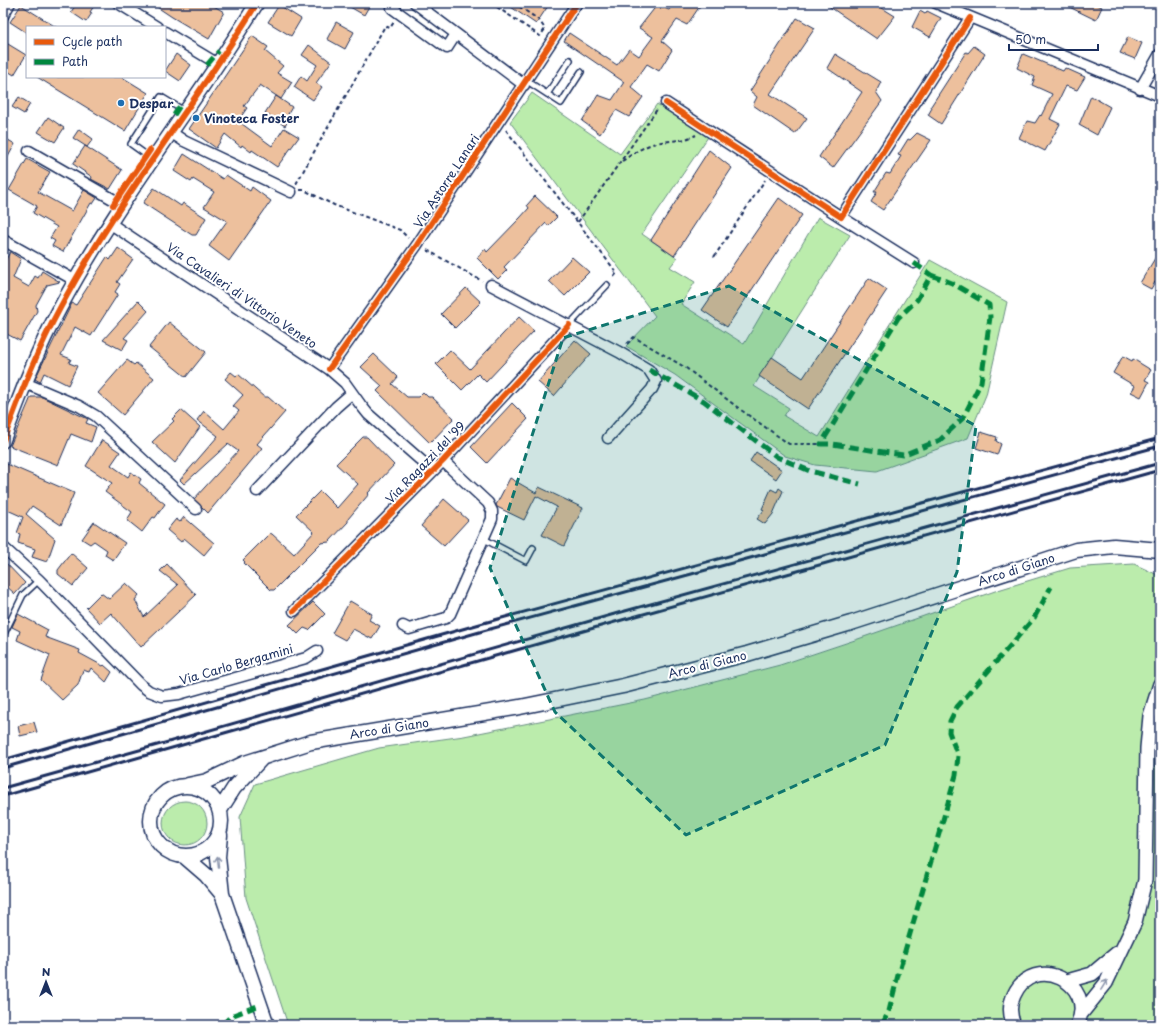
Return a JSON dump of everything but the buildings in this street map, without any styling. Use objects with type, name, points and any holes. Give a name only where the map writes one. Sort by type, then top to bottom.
[{"type":"main road","name":"Arco di Giano","points":[[188,785],[208,781],[244,763],[261,759],[285,749],[311,742],[520,707],[623,686],[740,656],[851,623],[1076,550],[1114,546],[1160,550]]},
{"type":"main road","name":"Arco di Giano","points":[[1146,549],[1160,556]]},
{"type":"main road","name":"Arco di Giano","points":[[220,810],[234,788],[261,759]]},
{"type":"main road","points":[[220,831],[216,840],[206,850],[194,856],[176,855],[162,847],[153,834],[150,819],[155,804],[165,792],[180,786],[188,785],[196,787],[208,793],[216,802],[220,810],[221,817],[220,831],[218,857],[222,894],[267,1025]]},
{"type":"main road","points":[[184,856],[206,875],[222,894]]},
{"type":"street","points":[[3,16],[10,3]]},
{"type":"street","points":[[118,3],[156,26]]},
{"type":"street","points":[[3,441],[25,383],[60,307],[123,205],[218,64],[257,3]]},
{"type":"street","points":[[396,3],[392,8],[447,48],[456,34]]},
{"type":"street","points":[[415,3],[525,83]]},
{"type":"street","name":"Via Astorre Lanari","points":[[329,369],[417,245],[577,3]]},
{"type":"street","points":[[936,3],[1140,89],[1160,96]]},
{"type":"street","points":[[841,217],[970,18]]},
{"type":"street","points":[[166,33],[218,64]]},
{"type":"street","points":[[1140,89],[1160,54]]},
{"type":"street","points":[[666,102],[914,264]]},
{"type":"street","points":[[172,133],[184,141],[291,192]]},
{"type":"street","points":[[29,151],[123,205]]},
{"type":"street","name":"Via Cavalieri di Vittorio Veneto","points":[[111,224],[329,369],[345,382],[368,414],[433,470]]},
{"type":"street","points":[[3,240],[76,281]]},
{"type":"street","points":[[490,285],[569,325],[649,370],[656,381],[652,390],[608,438]]},
{"type":"street","name":"Via Ragazzi del '99","points":[[294,610],[443,461],[569,325]]},
{"type":"street","points":[[25,383],[79,406],[96,416],[196,509]]},
{"type":"street","points":[[257,491],[336,407],[352,393]]},
{"type":"street","name":"Via Ragazzi del '99","points":[[403,626],[408,628],[446,618],[450,614],[492,519],[492,511],[488,503],[443,461]]},
{"type":"street","name":"Via Carlo Bergamini","points":[[3,547],[39,580],[131,676],[149,691],[162,696],[179,694],[306,658],[318,651]]},
{"type":"street","points":[[1079,1020],[1106,983],[1135,922],[1145,880],[1147,748],[1150,716],[1160,684]]},
{"type":"street","points":[[1067,981],[1092,974],[1120,951]]},
{"type":"street","points":[[1014,1025],[1011,1014],[1012,999],[1023,982],[1034,976],[1047,974],[1058,976],[1067,981],[1077,992],[1080,1000],[1079,1020]]},
{"type":"lane","points":[[547,94],[570,60]]},
{"type":"lane","points":[[525,83],[561,102],[581,72]]},
{"type":"lane","points":[[153,159],[131,144],[161,97],[186,112]]},
{"type":"lane","name":"Via Ragazzi del '99","points":[[569,325],[607,285]]},
{"type":"lane","points":[[484,539],[526,561],[533,548]]},
{"type":"lane","points":[[3,636],[23,595],[39,580]]},
{"type":"path","points":[[491,3],[540,36],[545,29],[539,20],[514,3]]},
{"type":"path","points":[[291,192],[385,26],[390,28],[401,15]]},
{"type":"path","points":[[578,222],[663,100],[666,102]]},
{"type":"path","points":[[496,124],[508,131],[617,273],[607,285]]},
{"type":"path","points":[[621,162],[644,147],[657,143],[687,140],[707,128]]},
{"type":"path","points":[[714,257],[771,171]]},
{"type":"path","points":[[291,192],[304,190],[334,205],[400,230],[417,245],[490,285]]},
{"type":"path","points":[[619,352],[634,338],[686,368],[789,444],[821,444]]},
{"type":"highlighted area","points":[[729,286],[976,426],[957,572],[885,745],[686,835],[555,712],[490,568],[563,338]]},
{"type":"green space","points":[[532,93],[620,154],[657,104],[708,137],[642,234],[677,258],[670,267],[695,282],[681,304],[744,344],[818,217],[850,235],[754,386],[789,408],[784,416],[819,437],[930,260],[1007,302],[986,395],[968,438],[877,471],[815,465],[785,456],[675,375],[626,346],[655,316],[510,122]]},
{"type":"green space","points":[[1134,564],[1160,576],[1160,1025],[288,1025],[246,898],[240,817],[255,784],[379,748],[464,736],[645,700],[780,665],[998,590],[1070,568]]},
{"type":"green space","points":[[181,801],[189,801],[194,802],[201,807],[206,814],[206,832],[201,839],[194,844],[181,845],[173,842],[166,835],[163,827],[163,819],[166,811],[173,804]]},
{"type":"railway","points":[[3,760],[480,624],[1160,438]]},
{"type":"railway","points":[[3,768],[483,631],[1160,446]]},
{"type":"railway","points":[[3,788],[618,613],[1160,463]]},
{"type":"railway","points":[[3,796],[622,620],[1160,470]]},
{"type":"marked path","points":[[207,65],[219,51]]},
{"type":"marked path","points":[[174,115],[181,104]]},
{"type":"marked path","points":[[914,263],[931,275]]},
{"type":"marked path","points":[[931,275],[952,283],[989,305],[990,317],[981,382],[963,418],[940,440],[903,455],[832,444],[821,444],[898,318],[917,300],[931,275]]},
{"type":"marked path","points":[[649,370],[704,401],[777,457],[810,471],[860,484]]},
{"type":"marked path","points":[[882,1025],[889,1011],[956,775],[958,756],[949,732],[950,721],[957,707],[1034,618],[1051,587]]},
{"type":"marked path","points":[[222,1025],[231,1016],[260,1005]]},
{"type":"cycle path","points":[[3,441],[29,373],[44,340],[82,268],[257,3]]},
{"type":"cycle path","points":[[329,369],[417,245],[577,3]]},
{"type":"cycle path","points":[[666,103],[841,217],[970,18]]},
{"type":"cycle path","points":[[113,205],[150,150]]},
{"type":"cycle path","points":[[294,611],[443,461],[569,325]]},
{"type":"place","name":"Despar","points":[[121,103]]},
{"type":"place","name":"Vinoteca Foster","points":[[196,118]]}]
